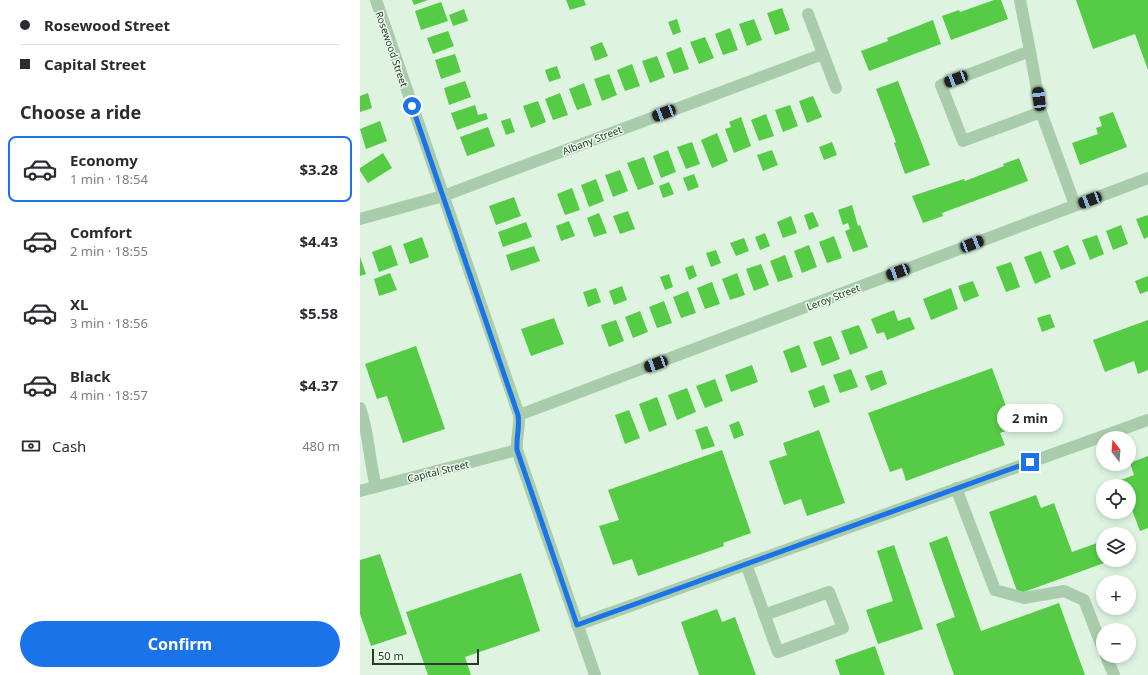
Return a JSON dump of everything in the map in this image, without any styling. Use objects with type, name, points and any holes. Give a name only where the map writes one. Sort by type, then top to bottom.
[{"type":"street","name":"Rosewood Street","points":[[376,0],[518,415],[520,424],[516,442],[517,450]]},
{"type":"street","points":[[1020,0],[1041,112],[1075,205]]},
{"type":"street","points":[[808,14],[836,88]]},
{"type":"street","points":[[1030,51],[941,85],[963,141],[1041,112]]},
{"type":"street","name":"Albany Street","points":[[360,219],[443,196],[823,54]]},
{"type":"street","name":"Leroy Street","points":[[518,415],[1148,178]]},
{"type":"street","points":[[360,408],[366,426],[376,487]]},
{"type":"street","points":[[577,625],[1148,420]]},
{"type":"street","points":[[517,450],[595,675]]},
{"type":"street","name":"Capital Street","points":[[360,491],[517,450]]},
{"type":"street","points":[[956,488],[995,590],[1024,598],[1064,591],[1084,600],[1096,631]]},
{"type":"street","points":[[746,564],[764,615],[778,652],[843,628],[829,592],[764,615]]},
{"type":"street","points":[[1109,663],[1114,675]]},
{"type":"building","points":[[412,0],[428,0],[414,5]]},
{"type":"building","points":[[566,0],[584,0],[586,5],[570,10]]},
{"type":"building","points":[[994,0],[1001,0],[1008,19],[951,40],[942,16],[959,10],[960,12]]},
{"type":"building","points":[[1076,0],[1148,0],[1148,70],[1135,34],[1093,49]]},
{"type":"building","points":[[441,2],[448,21],[421,30],[415,11]]},
{"type":"building","points":[[782,8],[790,30],[775,35],[767,13]]},
{"type":"building","points":[[464,9],[468,21],[453,26],[449,15]]},
{"type":"building","points":[[677,19],[681,32],[673,35],[668,22]]},
{"type":"building","points":[[754,19],[762,40],[747,46],[739,24]]},
{"type":"building","points":[[933,20],[941,44],[869,71],[861,51],[888,41],[887,38]]},
{"type":"building","points":[[730,28],[738,50],[723,55],[715,34]]},
{"type":"building","points":[[448,31],[454,46],[433,54],[427,38]]},
{"type":"building","points":[[705,37],[714,58],[699,64],[690,42]]},
{"type":"building","points":[[602,42],[608,56],[595,61],[590,47]]},
{"type":"building","points":[[681,47],[689,69],[674,74],[666,53]]},
{"type":"building","points":[[455,54],[461,72],[441,79],[435,60]]},
{"type":"building","points":[[657,56],[665,77],[650,83],[642,61]]},
{"type":"building","points":[[632,64],[640,86],[625,91],[617,70]]},
{"type":"building","points":[[557,66],[561,78],[549,82],[545,70]]},
{"type":"building","points":[[609,74],[617,95],[602,101],[594,79]]},
{"type":"building","points":[[465,81],[471,97],[449,105],[444,88]]},
{"type":"building","points":[[898,81],[930,165],[905,174],[894,143],[896,142],[876,89]]},
{"type":"building","points":[[584,83],[592,105],[577,110],[569,89]]},
{"type":"building","points":[[368,93],[372,108],[360,112],[360,96]]},
{"type":"building","points":[[560,93],[568,115],[553,120],[545,99]]},
{"type":"building","points":[[813,96],[822,117],[807,123],[799,101]]},
{"type":"building","points":[[538,101],[546,122],[531,128],[523,106]]},
{"type":"building","points":[[475,105],[478,115],[486,113],[488,119],[457,130],[451,113]]},
{"type":"building","points":[[790,105],[798,126],[783,132],[775,110]]},
{"type":"building","points":[[1113,112],[1127,147],[1080,165],[1072,143],[1098,134],[1096,128],[1102,126],[1099,117]]},
{"type":"building","points":[[766,114],[774,136],[759,141],[751,120]]},
{"type":"building","points":[[741,117],[751,146],[734,153],[725,129],[731,127],[729,122]]},
{"type":"building","points":[[510,118],[515,132],[506,135],[501,121]]},
{"type":"building","points":[[380,121],[387,141],[366,149],[360,129]]},
{"type":"building","points":[[488,127],[495,146],[467,156],[460,137]]},
{"type":"building","points":[[717,133],[728,161],[712,168],[701,140]]},
{"type":"building","points":[[692,142],[700,164],[686,169],[677,147]]},
{"type":"building","points":[[832,142],[837,155],[824,160],[819,147]]},
{"type":"building","points":[[668,150],[676,172],[661,178],[653,156]]},
{"type":"building","points":[[772,150],[778,165],[763,171],[757,155]]},
{"type":"building","points":[[383,153],[392,168],[368,183],[360,171],[360,168]]},
{"type":"building","points":[[644,157],[654,184],[638,190],[627,163]]},
{"type":"building","points":[[1019,158],[1028,181],[942,213],[943,216],[923,223],[912,196],[964,179],[965,181],[1004,166],[1003,164]]},
{"type":"building","points":[[620,170],[628,191],[613,197],[605,175]]},
{"type":"building","points":[[694,174],[699,187],[688,191],[683,178]]},
{"type":"building","points":[[596,179],[604,201],[589,207],[581,185]]},
{"type":"building","points":[[669,182],[674,194],[663,198],[659,186]]},
{"type":"building","points":[[572,188],[580,210],[565,215],[557,194]]},
{"type":"building","points":[[514,197],[521,216],[496,225],[489,206]]},
{"type":"building","points":[[852,205],[858,226],[860,225],[868,247],[853,252],[845,231],[850,229],[848,223],[843,225],[838,210]]},
{"type":"building","points":[[628,211],[635,229],[620,234],[613,216]]},
{"type":"building","points":[[813,212],[819,226],[809,230],[804,215]]},
{"type":"building","points":[[599,213],[607,233],[594,237],[587,218]]},
{"type":"building","points":[[1148,215],[1148,237],[1144,239],[1136,219]]},
{"type":"building","points":[[791,216],[797,233],[783,238],[777,222]]},
{"type":"building","points":[[569,221],[575,236],[561,241],[556,226]]},
{"type":"building","points":[[526,222],[532,237],[503,247],[498,232]]},
{"type":"building","points":[[1121,225],[1128,244],[1113,250],[1106,231]]},
{"type":"building","points":[[765,233],[770,246],[760,250],[755,237]]},
{"type":"building","points":[[1097,235],[1104,254],[1090,260],[1082,240]]},
{"type":"building","points":[[834,236],[842,258],[827,263],[819,242]]},
{"type":"building","points":[[422,237],[429,257],[410,264],[403,244]]},
{"type":"building","points":[[744,238],[749,251],[736,256],[730,243]]},
{"type":"building","points":[[391,245],[398,265],[379,272],[372,252]]},
{"type":"building","points":[[809,245],[817,267],[802,273],[794,251]]},
{"type":"building","points":[[1068,245],[1076,264],[1061,270],[1053,251]]},
{"type":"building","points":[[534,246],[540,261],[511,271],[506,255]]},
{"type":"building","points":[[716,250],[721,263],[711,267],[706,253]]},
{"type":"building","points":[[1041,251],[1051,277],[1035,284],[1024,257]]},
{"type":"building","points":[[785,255],[793,277],[778,282],[770,261]]},
{"type":"building","points":[[360,257],[366,274],[360,276]]},
{"type":"building","points":[[1011,262],[1020,287],[1006,292],[996,267]]},
{"type":"building","points":[[761,264],[769,285],[754,291],[746,269]]},
{"type":"building","points":[[693,265],[697,276],[689,280],[685,268]]},
{"type":"building","points":[[390,273],[397,290],[379,296],[374,279]]},
{"type":"building","points":[[737,273],[745,295],[730,300],[722,279]]},
{"type":"building","points":[[669,274],[673,287],[665,290],[660,277]]},
{"type":"building","points":[[1148,276],[1148,291],[1140,294],[1135,281]]},
{"type":"building","points":[[973,281],[979,296],[964,302],[958,286]]},
{"type":"building","points":[[712,282],[720,304],[705,309],[697,288]]},
{"type":"building","points":[[622,286],[627,300],[614,305],[609,291]]},
{"type":"building","points":[[596,288],[601,302],[588,307],[583,292]]},
{"type":"building","points":[[951,288],[958,309],[931,320],[923,299]]},
{"type":"building","points":[[688,291],[696,313],[681,318],[673,297]]},
{"type":"building","points":[[664,301],[672,323],[657,328],[649,307]]},
{"type":"building","points":[[894,310],[898,321],[910,317],[915,329],[887,340],[884,332],[877,334],[871,319]]},
{"type":"building","points":[[640,311],[648,332],[633,338],[625,317]]},
{"type":"building","points":[[1050,314],[1055,327],[1042,332],[1037,318]]},
{"type":"building","points":[[554,318],[564,344],[531,356],[521,329]]},
{"type":"building","points":[[616,320],[624,341],[609,347],[601,325]]},
{"type":"building","points":[[1148,320],[1148,370],[1138,374],[1134,361],[1105,372],[1093,340]]},
{"type":"building","points":[[859,325],[868,348],[850,355],[841,331]]},
{"type":"building","points":[[831,336],[840,359],[822,366],[813,342]]},
{"type":"building","points":[[799,345],[807,367],[791,373],[783,351]]},
{"type":"building","points":[[416,346],[445,429],[403,443],[387,396],[377,399],[365,364]]},
{"type":"building","points":[[752,365],[758,382],[731,392],[725,375]]},
{"type":"building","points":[[992,368],[1014,428],[1000,433],[1005,445],[906,481],[902,468],[890,472],[868,413]]},
{"type":"building","points":[[851,369],[858,387],[840,393],[833,375]]},
{"type":"building","points":[[882,370],[887,384],[871,391],[865,376]]},
{"type":"building","points":[[715,379],[723,401],[705,408],[696,386]]},
{"type":"building","points":[[824,385],[830,402],[814,408],[808,391]]},
{"type":"building","points":[[687,388],[696,412],[677,420],[668,395]]},
{"type":"building","points":[[657,397],[667,425],[649,432],[639,404]]},
{"type":"building","points":[[629,410],[640,438],[625,444],[615,415]]},
{"type":"building","points":[[739,421],[744,435],[734,439],[729,425]]},
{"type":"building","points":[[707,426],[715,446],[702,450],[695,430]]},
{"type":"building","points":[[819,430],[845,503],[807,516],[801,499],[784,505],[769,461],[787,455],[783,443]]},
{"type":"building","points":[[722,450],[751,533],[723,543],[724,546],[638,576],[632,559],[613,565],[599,526],[619,520],[608,490]]},
{"type":"building","points":[[1148,456],[1148,528],[1140,531],[1135,519],[1136,479],[1124,479],[1134,475],[1133,471],[1136,471],[1136,461]]},
{"type":"building","points":[[1036,495],[1041,508],[1054,503],[1072,552],[1096,543],[1096,566],[1018,594],[989,512]]},
{"type":"building","points":[[947,536],[981,631],[1059,603],[1085,675],[954,675],[936,624],[955,617],[929,543]]},
{"type":"building","points":[[894,545],[923,629],[878,644],[866,610],[893,601],[877,551]]},
{"type":"building","points":[[380,554],[407,634],[371,646],[360,614],[360,560]]},
{"type":"building","points":[[521,573],[540,631],[465,657],[471,675],[428,675],[406,612]]},
{"type":"building","points":[[717,609],[722,622],[735,617],[756,675],[699,675],[681,622]]},
{"type":"building","points":[[875,646],[885,675],[840,675],[835,660]]},
{"type":"route","points":[[412,106],[518,415],[520,424],[516,442],[517,450],[577,625],[1030,462]]}]
